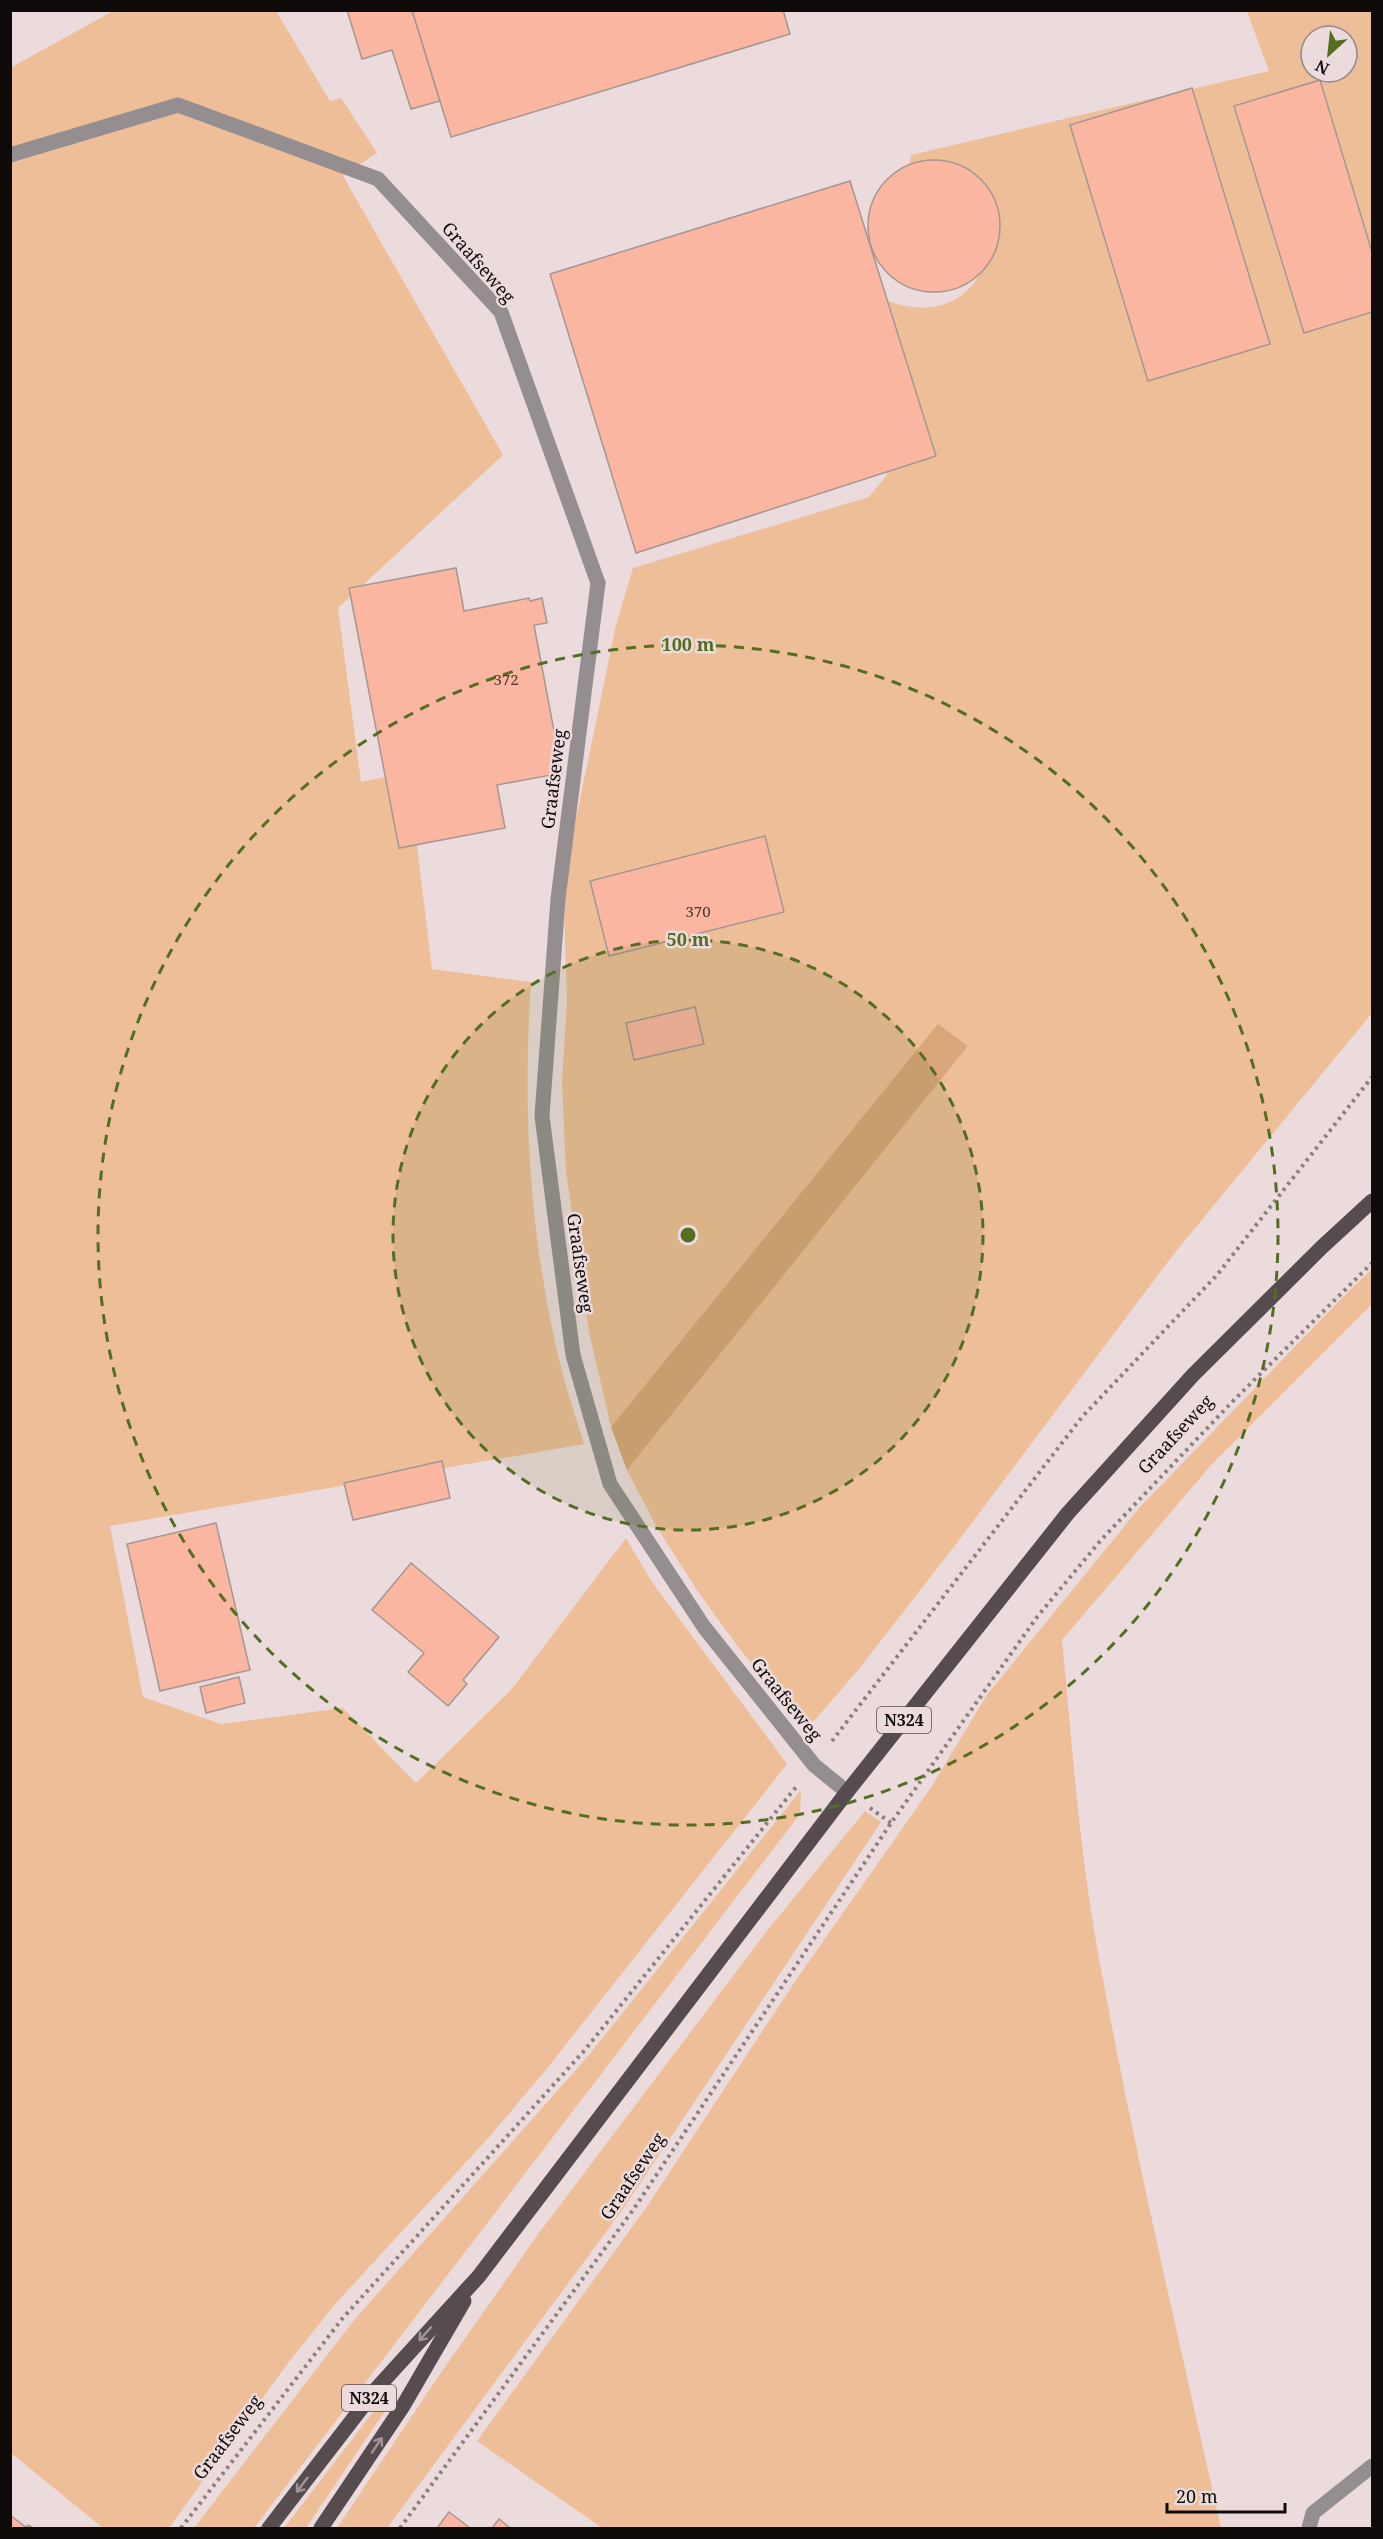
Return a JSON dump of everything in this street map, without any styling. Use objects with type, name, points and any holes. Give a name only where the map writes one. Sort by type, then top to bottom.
[{"type":"main road","name":"Graafseweg","points":[[269,2529],[376,2388],[479,2276],[847,1792],[1068,1513],[1193,1375],[1322,1247],[1372,1201]]},
{"type":"main road","name":"Graafseweg","points":[[321,2529],[403,2406],[479,2276]]},
{"type":"street","name":"Graafseweg","points":[[10,155],[178,105],[378,179],[501,312],[598,583],[558,899],[542,1116],[573,1355],[610,1484],[704,1627],[814,1765],[847,1792]]},
{"type":"street","points":[[1309,2529],[1313,2513],[1372,2466]]},
{"type":"path","name":"Graafseweg","points":[[181,2529],[342,2319],[584,2051],[814,1765],[1082,1418],[1217,1275],[1372,1077]]},
{"type":"path","name":"Graafseweg","points":[[400,2529],[633,2210],[891,1823],[1037,1617],[1101,1540],[1207,1428],[1372,1263]]},
{"type":"shaded area","points":[[113,11],[276,11],[330,101],[341,98],[377,153],[343,176],[503,455],[338,608],[361,782],[408,772],[432,969],[531,982],[528,1031],[528,1130],[536,1229],[552,1327],[565,1384],[584,1444],[110,1526],[143,1697],[221,1724],[343,1708],[416,1783],[511,1690],[626,1538],[652,1582],[787,1764],[545,2071],[491,2135],[335,2304],[285,2367],[169,2528],[103,2528],[11,2453],[10,68]]},
{"type":"shaded area","points":[[1247,11],[1372,11],[1372,1013],[1173,1255],[956,1544],[859,1669],[814,1721],[801,1718],[774,1691],[739,1648],[699,1593],[656,1526],[627,1470],[968,1046],[938,1025],[611,1427],[589,1332],[566,1171],[562,1082],[567,1001],[563,882],[616,625],[633,568],[869,497],[886,476],[894,444],[886,311],[888,301],[928,307],[959,297],[979,275],[988,246],[986,216],[973,190],[947,172],[909,168],[911,155],[1269,71]]},
{"type":"shaded area","points":[[938,1024],[968,1046],[627,1470],[611,1427]]},
{"type":"shaded area","points":[[1372,1269],[1372,1304],[1212,1464],[1062,1640],[1081,1833],[1097,1947],[1140,2166],[1221,2528],[602,2528],[477,2441],[648,2205],[796,1980],[930,1789],[987,1695],[1140,1507]]},
{"type":"shaded area","points":[[801,1790],[800,1814],[254,2528],[194,2528],[355,2319],[589,2055]]},
{"type":"shaded area","points":[[865,1811],[881,1822],[623,2209],[387,2528],[337,2528],[440,2374],[539,2233],[766,1932]]},
{"type":"shaded area","points":[[387,2394],[393,2399],[306,2528],[284,2528]]},
{"type":"building","points":[[347,10],[412,10],[440,101],[411,109],[392,50],[362,59]]},
{"type":"building","points":[[412,10],[783,10],[790,34],[451,137]]},
{"type":"building","points":[[1307,84],[1321,84],[1372,252],[1372,312],[1304,333],[1234,106]]},
{"type":"building","points":[[1192,88],[1270,344],[1148,381],[1070,125]]},
{"type":"building","points":[[934,160],[959,165],[971,171],[989,189],[995,201],[1000,226],[995,251],[989,263],[971,281],[959,287],[934,292],[909,287],[897,281],[879,263],[873,251],[868,226],[873,201],[879,189],[897,171],[909,165]]},
{"type":"building","points":[[850,181],[936,456],[636,553],[550,274]]},
{"type":"building","points":[[456,568],[464,611],[529,598],[530,601],[542,598],[547,623],[534,625],[562,773],[497,785],[505,828],[399,848],[349,588]]},
{"type":"building","points":[[765,836],[784,912],[609,956],[590,881]]},
{"type":"building","points":[[695,1007],[704,1044],[634,1060],[626,1023]]},
{"type":"building","points":[[442,1461],[450,1498],[353,1520],[344,1483]]},
{"type":"building","points":[[216,1523],[250,1670],[160,1691],[127,1544]]},
{"type":"building","points":[[411,1563],[499,1637],[463,1680],[467,1684],[448,1706],[408,1672],[424,1653],[372,1610]]},
{"type":"building","points":[[239,1677],[245,1703],[206,1713],[200,1687]]},
{"type":"building","points":[[449,2512],[470,2528],[437,2528]]},
{"type":"building","points":[[10,2515],[26,2527],[28,2525],[33,2528],[10,2528]]},
{"type":"building","points":[[499,2519],[510,2528],[492,2528]]}]
